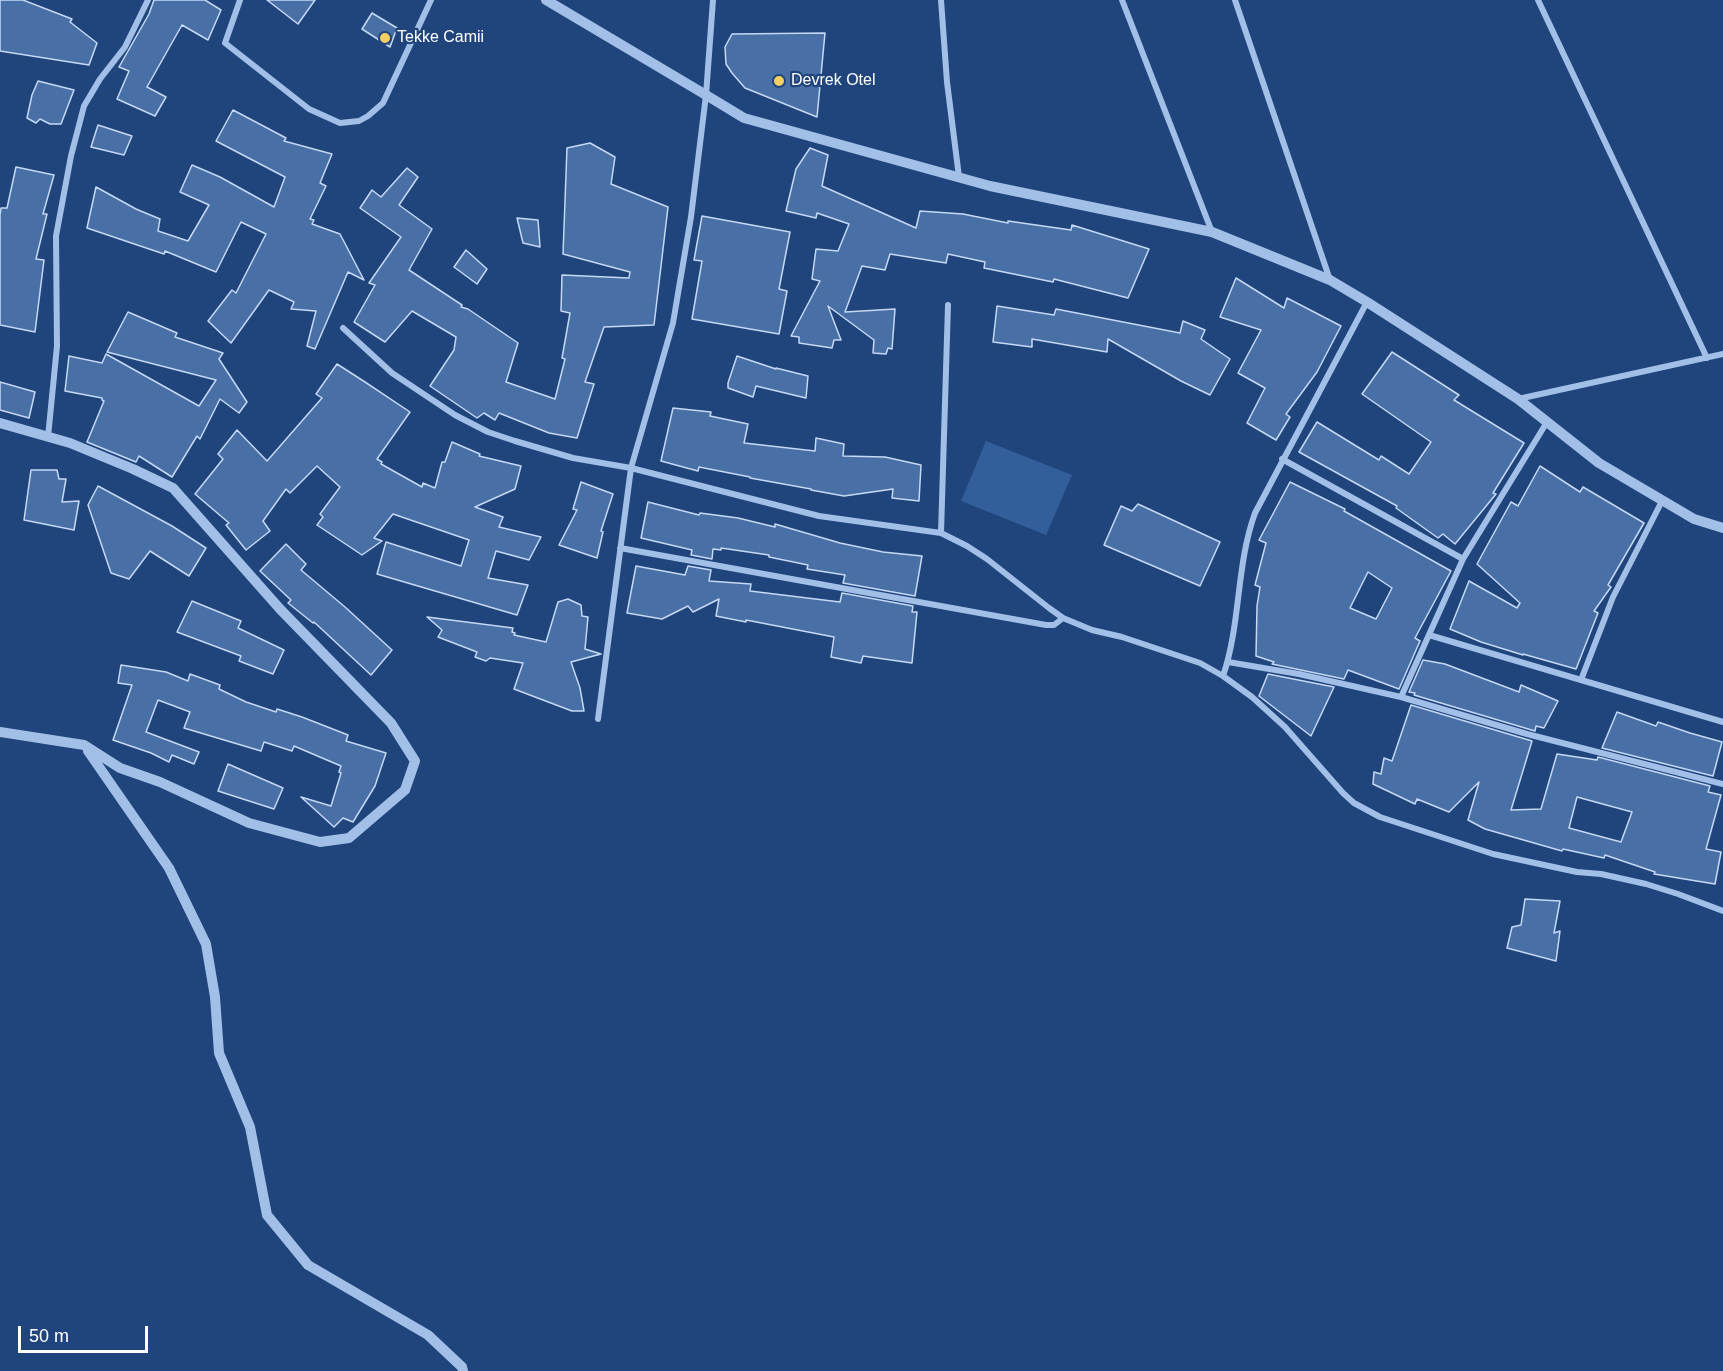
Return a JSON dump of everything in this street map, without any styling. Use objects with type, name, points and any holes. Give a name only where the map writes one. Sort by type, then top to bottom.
[{"type":"street","points":[[48,437],[57,346],[56,236],[71,156],[84,106],[100,79],[125,47],[148,0]]},
{"type":"street","points":[[240,0],[225,43],[309,109],[340,123],[359,121],[383,103],[431,0]]},
{"type":"street","points":[[546,0],[744,118],[990,186],[1212,232],[1330,280],[1518,399],[1599,463],[1694,519],[1723,528]]},
{"type":"street","points":[[598,719],[631,468],[672,323],[691,217],[706,95],[713,0]]},
{"type":"street","points":[[941,0],[947,82],[959,177]]},
{"type":"street","points":[[1122,0],[1212,232]]},
{"type":"street","points":[[1235,0],[1330,280]]},
{"type":"street","points":[[1538,0],[1707,358]]},
{"type":"street","points":[[1223,676],[1228,662],[1250,527],[1258,505],[1367,302]]},
{"type":"street","points":[[941,532],[948,305]]},
{"type":"street","points":[[343,328],[392,373],[455,415],[480,428],[515,441],[563,455],[631,468],[819,516],[941,532],[987,559],[1063,618],[1092,630],[1122,637],[1200,663],[1223,676],[1252,697],[1285,727],[1342,793],[1366,811],[1380,817],[1493,854],[1646,884],[1723,911]]},
{"type":"street","points":[[1518,399],[1723,354]]},
{"type":"street","points":[[1401,697],[1464,559],[1547,422]]},
{"type":"street","points":[[0,423],[70,443],[173,488],[280,609],[392,723],[415,761],[405,790],[349,837],[320,842],[249,823],[160,782],[120,768],[84,745],[0,732]]},
{"type":"street","points":[[1282,459],[1464,559]]},
{"type":"street","points":[[1581,680],[1613,597],[1662,501]]},
{"type":"street","points":[[620,548],[1046,625],[1054,625],[1063,618]]},
{"type":"street","points":[[1429,635],[1723,722]]},
{"type":"street","points":[[1228,662],[1299,674],[1401,697],[1527,734],[1723,784]]},
{"type":"street","points":[[84,745],[169,868],[206,944],[215,997],[219,1053],[250,1127],[267,1215],[308,1265],[428,1335],[462,1367],[463,1371]]},
{"type":"shaded area","points":[[986,441],[1072,475],[1046,535],[961,501]]},
{"type":"building","points":[[0,0],[23,0],[72,19],[70,22],[97,43],[89,65],[0,51]]},
{"type":"building","points":[[154,0],[205,0],[221,10],[208,40],[182,25],[147,87],[166,97],[155,116],[117,99],[129,71],[119,67],[149,14]]},
{"type":"building","points":[[267,0],[315,0],[298,24]]},
{"type":"building","name":"Tekke Camii","points":[[372,13],[397,28],[390,47],[362,29]]},
{"type":"building","name":"Devrek Otel","points":[[825,33],[817,117],[745,88],[726,64],[725,47],[732,34]]},
{"type":"building","points":[[38,81],[74,90],[61,124],[50,124],[40,119],[36,123],[27,118]]},
{"type":"building","points":[[233,110],[286,138],[284,141],[332,154],[320,183],[326,186],[310,219],[314,220],[312,224],[340,234],[364,280],[348,272],[315,349],[307,346],[316,311],[291,309],[294,302],[269,290],[231,343],[208,321],[232,290],[236,293],[266,234],[241,222],[216,272],[165,251],[164,254],[87,228],[96,187],[160,219],[158,231],[188,241],[209,205],[180,192],[192,165],[220,177],[274,207],[285,177],[216,141]]},
{"type":"building","points":[[98,125],[132,136],[124,155],[91,147]]},
{"type":"building","points":[[590,143],[615,157],[611,184],[668,207],[654,325],[604,327],[585,382],[594,384],[577,438],[549,433],[499,413],[495,420],[484,413],[477,418],[430,386],[454,350],[456,337],[412,311],[385,342],[354,322],[375,285],[369,283],[401,237],[360,208],[372,190],[381,197],[407,168],[418,177],[399,205],[432,229],[409,270],[462,305],[461,307],[468,309],[518,343],[506,382],[555,399],[565,359],[562,358],[570,313],[561,311],[562,275],[629,278],[630,272],[563,254],[567,148]]},
{"type":"building","points":[[810,148],[828,155],[822,186],[916,228],[920,211],[963,214],[1008,223],[1008,221],[1071,230],[1072,225],[1149,249],[1128,298],[1054,279],[1053,282],[984,268],[985,262],[948,254],[946,263],[890,254],[885,270],[862,266],[845,312],[895,309],[892,349],[888,348],[886,354],[873,353],[874,340],[828,306],[841,340],[834,340],[832,348],[799,343],[799,337],[791,336],[820,281],[812,279],[816,249],[838,251],[849,224],[817,213],[816,218],[786,211],[796,169]]},
{"type":"building","points":[[16,167],[54,175],[43,214],[47,214],[36,259],[44,260],[35,332],[0,325],[0,215],[1,208],[7,208]]},
{"type":"building","points":[[702,216],[790,232],[779,289],[787,291],[779,334],[692,319],[702,261],[694,260]]},
{"type":"building","points":[[517,218],[538,220],[540,247],[523,243]]},
{"type":"building","points":[[466,250],[487,269],[477,284],[454,267]]},
{"type":"building","points":[[1236,278],[1284,308],[1287,298],[1341,326],[1317,372],[1286,414],[1290,417],[1276,440],[1247,423],[1265,388],[1238,373],[1261,330],[1220,317]]},
{"type":"building","points":[[997,306],[1054,315],[1056,309],[1180,333],[1183,321],[1205,330],[1201,339],[1230,359],[1210,395],[1108,339],[1107,352],[1032,339],[1032,347],[993,342]]},
{"type":"building","points":[[128,312],[177,333],[175,337],[223,353],[219,359],[247,402],[239,413],[220,399],[200,439],[197,436],[172,477],[139,456],[136,462],[87,442],[104,401],[102,398],[65,391],[69,356],[102,363],[106,354],[199,406],[216,380],[107,352]]},
{"type":"building","points":[[1392,352],[1459,395],[1454,400],[1524,443],[1493,493],[1496,494],[1455,544],[1443,534],[1438,538],[1396,508],[1397,506],[1299,452],[1317,422],[1379,460],[1381,456],[1409,474],[1431,442],[1362,394]]},
{"type":"building","points":[[737,356],[776,369],[808,376],[806,398],[756,386],[753,397],[728,388]]},
{"type":"building","points":[[337,364],[410,412],[377,459],[382,462],[381,464],[422,487],[423,483],[435,488],[442,462],[445,462],[452,442],[480,454],[479,456],[521,466],[515,489],[475,507],[503,517],[499,527],[541,537],[529,560],[496,551],[488,578],[528,585],[517,615],[377,574],[386,542],[461,566],[469,540],[393,514],[374,538],[382,541],[362,555],[317,525],[323,517],[320,514],[340,487],[317,466],[290,493],[286,489],[263,521],[270,531],[246,550],[226,525],[229,523],[195,494],[223,459],[218,454],[237,430],[267,461],[322,398],[316,394]]},
{"type":"building","points":[[0,382],[35,392],[29,418],[0,410]]},
{"type":"building","points":[[673,408],[711,412],[710,416],[748,424],[744,443],[815,451],[816,438],[844,444],[843,456],[885,457],[921,465],[919,501],[892,498],[893,489],[844,496],[699,467],[698,471],[661,461]]},
{"type":"building","points":[[1540,466],[1580,492],[1583,487],[1644,523],[1608,585],[1611,587],[1594,611],[1598,613],[1576,669],[1481,642],[1450,629],[1469,581],[1517,608],[1520,603],[1477,564],[1511,502],[1518,506]]},
{"type":"building","points":[[31,470],[57,470],[59,479],[66,479],[62,502],[79,501],[74,530],[24,520]]},
{"type":"building","points":[[581,482],[613,494],[601,531],[603,532],[597,558],[559,545],[577,510],[573,509]]},
{"type":"building","points":[[1290,482],[1345,509],[1344,511],[1451,571],[1415,638],[1420,641],[1399,689],[1348,670],[1344,679],[1272,664],[1274,662],[1256,656],[1257,606],[1260,587],[1255,585],[1266,543],[1259,540]],"holes":[[[1368,572],[1392,588],[1376,619],[1350,608]]]},
{"type":"building","points":[[98,486],[172,526],[206,548],[189,576],[150,551],[129,579],[111,573],[88,505]]},
{"type":"building","points":[[648,502],[699,515],[700,513],[738,518],[775,527],[775,524],[840,543],[883,552],[922,556],[915,596],[843,583],[845,575],[807,569],[808,565],[769,557],[769,555],[721,548],[721,550],[713,549],[712,559],[691,555],[692,550],[641,538]]},
{"type":"building","points":[[1138,504],[1220,542],[1200,586],[1104,545],[1121,506],[1132,511]]},
{"type":"building","points":[[286,544],[306,564],[301,570],[392,650],[371,675],[314,622],[288,603],[291,600],[260,571]]},
{"type":"building","points":[[636,566],[685,575],[688,566],[711,570],[709,581],[751,584],[750,591],[840,602],[842,593],[913,606],[912,612],[917,612],[912,663],[863,656],[861,663],[831,657],[834,637],[716,616],[719,599],[693,612],[688,606],[662,619],[627,613]]},
{"type":"building","points":[[568,599],[581,605],[582,616],[588,617],[585,649],[601,654],[571,662],[580,688],[584,711],[572,711],[514,689],[523,663],[490,658],[486,661],[475,657],[477,652],[438,637],[442,630],[427,617],[513,628],[514,635],[546,642],[558,602]]},
{"type":"building","points":[[192,601],[241,621],[238,628],[284,650],[273,674],[239,661],[241,656],[177,632]]},
{"type":"building","points":[[1423,660],[1445,664],[1519,692],[1521,685],[1558,701],[1544,728],[1536,726],[1535,731],[1414,695],[1415,693],[1409,692]]},
{"type":"building","points":[[121,665],[166,672],[188,681],[190,674],[220,685],[219,689],[246,702],[276,712],[277,709],[302,717],[348,735],[346,741],[386,753],[375,786],[353,822],[343,818],[334,827],[301,797],[331,806],[341,766],[294,746],[292,751],[264,742],[261,751],[184,728],[190,712],[158,700],[146,732],[199,752],[194,764],[172,755],[169,762],[113,740],[132,685],[118,683]]},
{"type":"building","points":[[1268,674],[1334,687],[1311,736],[1259,696]]},
{"type":"building","points":[[1411,705],[1532,741],[1511,810],[1541,809],[1557,754],[1597,760],[1598,757],[1710,786],[1708,792],[1721,795],[1706,849],[1721,852],[1715,884],[1654,874],[1655,872],[1605,855],[1604,858],[1563,849],[1562,851],[1485,829],[1468,820],[1479,782],[1449,812],[1417,799],[1415,804],[1373,784],[1374,772],[1381,774],[1384,758],[1392,761]],"holes":[[[1577,797],[1632,812],[1621,842],[1569,828]]]},
{"type":"building","points":[[1617,712],[1656,726],[1658,722],[1722,742],[1713,776],[1602,748]]},
{"type":"building","points":[[228,764],[283,788],[274,809],[218,791]]},
{"type":"building","points":[[1525,899],[1560,901],[1554,933],[1560,931],[1556,961],[1507,948],[1512,927],[1521,925]]},
{"type":"place","name":"Tekke Camii","points":[[385,38]]},
{"type":"place","name":"Devrek Otel","points":[[779,81]]}]
